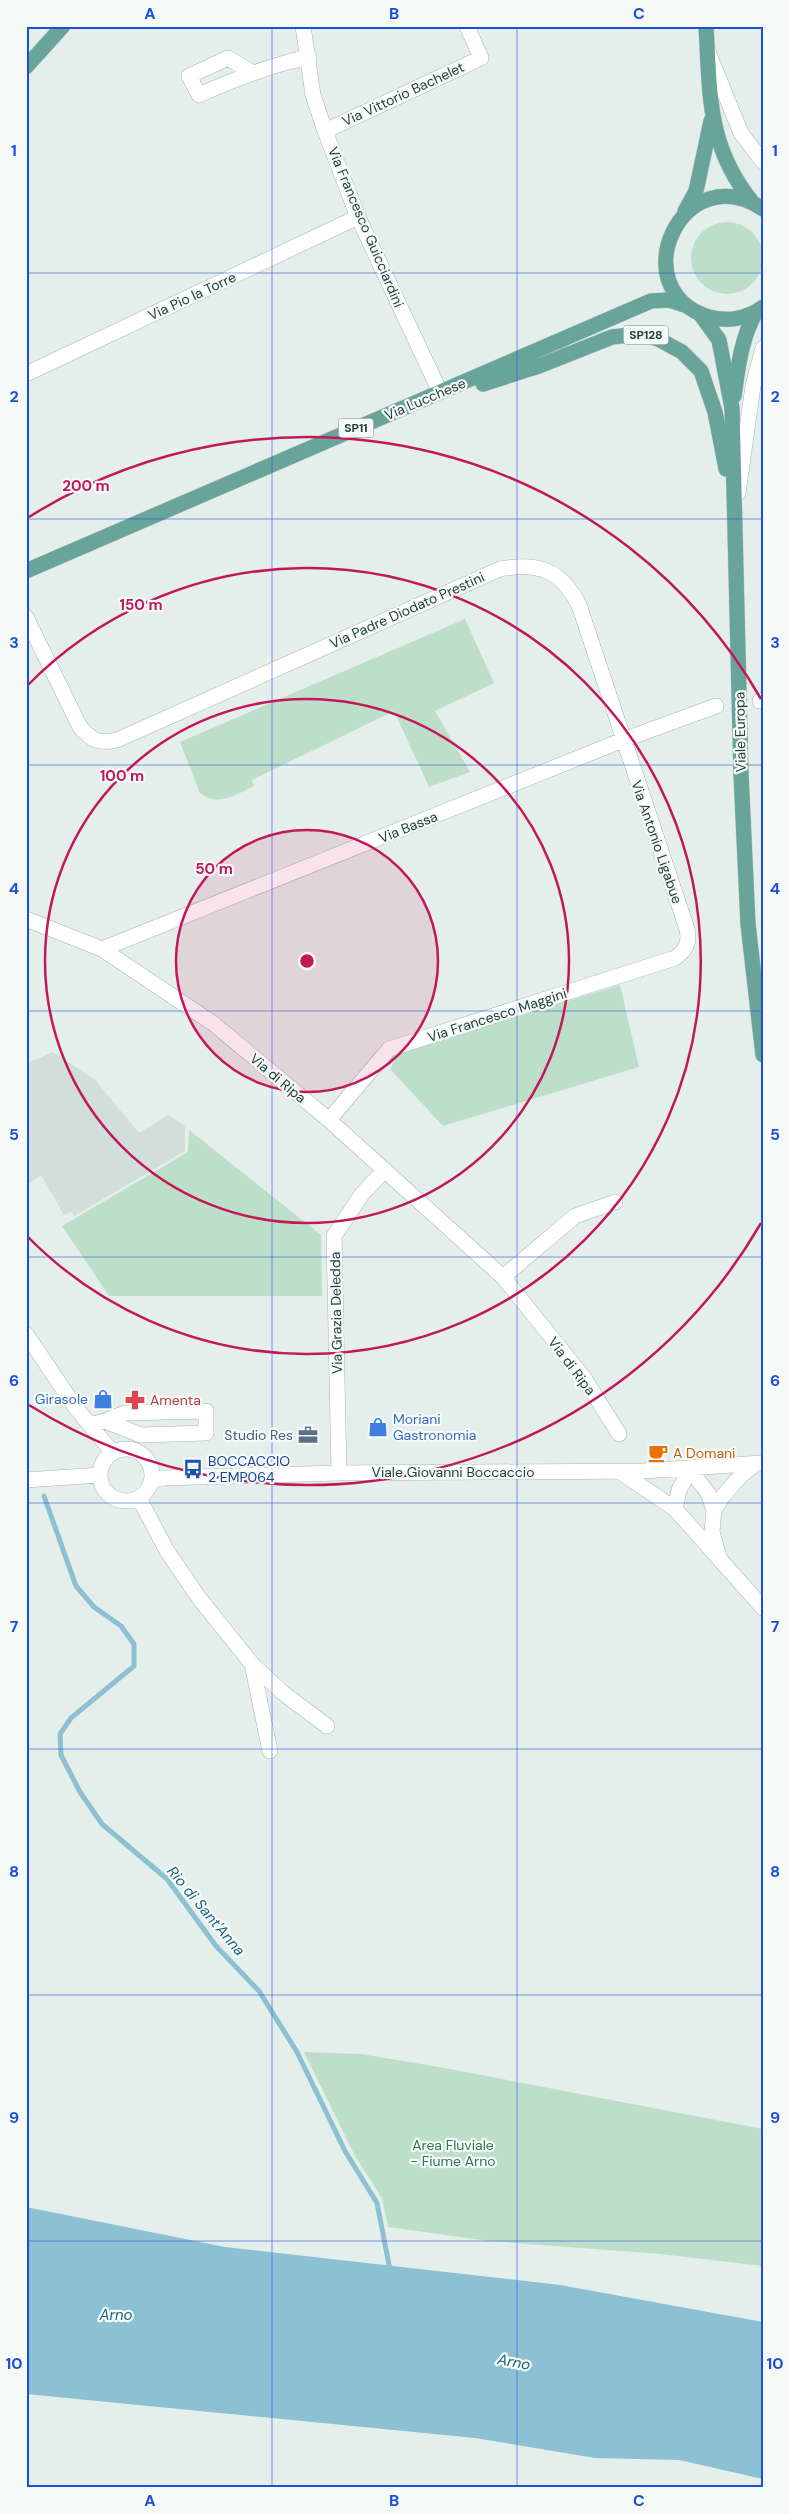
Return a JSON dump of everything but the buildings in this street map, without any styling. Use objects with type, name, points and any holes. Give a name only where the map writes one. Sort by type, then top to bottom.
[{"type":"main road","points":[[26,66],[63,26]]},
{"type":"main road","points":[[706,26],[712,114],[729,169],[758,206]]},
{"type":"main road","points":[[683,215],[696,191],[712,114]]},
{"type":"main road","name":"Via Lucchese","points":[[687,306],[672,286],[665,261],[670,236],[683,215],[695,206],[717,198],[739,198],[758,206]]},
{"type":"main road","name":"Via Lucchese","points":[[26,570],[651,301],[669,300],[687,306],[701,315],[729,320],[760,310]]},
{"type":"main road","name":"Viale Europa","points":[[732,408],[741,353],[750,324],[760,310]]},
{"type":"main road","name":"Viale Europa","points":[[701,315],[719,340],[732,408],[741,774],[748,924],[763,1055]]},
{"type":"main road","name":"SP128","points":[[440,392],[479,385],[539,366],[612,336],[640,334],[658,339],[682,352],[701,371],[715,412],[735,517]]},
{"type":"street","name":"Via Francesco Guicciardini","points":[[303,26],[313,95],[325,131],[358,217],[440,392]]},
{"type":"street","name":"Via Vittorio Bachelet","points":[[325,131],[481,58],[467,26]]},
{"type":"street","points":[[708,50],[741,133],[763,162]]},
{"type":"street","points":[[251,72],[278,63],[309,57]]},
{"type":"street","name":"Via Pio la Torre","points":[[26,374],[358,217]]},
{"type":"street","name":"SP128","points":[[735,517],[753,386],[763,348]]},
{"type":"street","name":"Via Padre Diodato Prestini","points":[[26,617],[80,728],[94,741],[105,743],[117,740],[500,569],[519,566],[540,569],[554,575],[570,587],[579,605],[623,740]]},
{"type":"street","name":"Via Bassa","points":[[102,949],[623,740],[716,706]]},
{"type":"street","name":"Via Antonio Ligabue","points":[[623,740],[687,929],[688,945]]},
{"type":"street","name":"Via di Ripa","points":[[28,921],[102,949],[214,1024],[329,1120],[503,1277],[584,1378],[619,1434]]},
{"type":"street","name":"Via Francesco Maggini","points":[[329,1120],[389,1049],[675,958],[683,953],[688,945]]},
{"type":"street","name":"Via Grazia Deledda","points":[[339,1473],[334,1236],[362,1194],[385,1170]]},
{"type":"street","points":[[503,1277],[575,1216],[615,1202]]},
{"type":"street","points":[[26,1334],[90,1425],[113,1453]]},
{"type":"street","points":[[90,1425],[125,1413],[206,1410],[206,1433],[141,1434],[105,1421]]},
{"type":"street","points":[[129,1449],[138,1452],[150,1463],[152,1480],[145,1494],[139,1498],[124,1501],[110,1495],[101,1482],[100,1475],[104,1462],[113,1453],[129,1449]]},
{"type":"street","points":[[719,1560],[712,1532],[714,1510],[721,1496],[738,1478],[759,1464]]},
{"type":"street","name":"Viale Giovanni Boccaccio","points":[[152,1480],[163,1478],[339,1473],[690,1470],[759,1464]]},
{"type":"street","points":[[675,1509],[679,1490],[690,1470],[708,1493],[714,1510]]},
{"type":"street","points":[[619,1471],[675,1509],[763,1608]]},
{"type":"street","points":[[26,1480],[100,1475]]},
{"type":"street","points":[[139,1498],[167,1551],[252,1664],[283,1693],[327,1726]]},
{"type":"street","points":[[252,1664],[270,1751]]},
{"type":"shaded area","points":[[53,1052],[95,1080],[139,1133],[168,1115],[185,1126],[185,1151],[74,1216],[71,1211],[64,1215],[41,1175],[30,1183],[26,1178],[26,1064]]},
{"type":"green space","points":[[727,222],[747,228],[757,238],[763,258],[757,278],[747,288],[727,294],[707,288],[697,278],[691,258],[697,238],[707,228]]},
{"type":"green space","points":[[465,619],[494,683],[435,711],[470,772],[429,787],[394,711],[252,780],[254,786],[233,796],[213,799],[200,793],[180,742]]},
{"type":"green space","points":[[620,985],[639,1067],[443,1126],[390,1069],[399,1053]]},
{"type":"green space","points":[[189,1130],[321,1235],[322,1296],[109,1296],[62,1226],[188,1152]]},
{"type":"green space","name":"Area Fluviale - Fiume Arno","points":[[304,2052],[361,2054],[439,2067],[763,2129],[763,2266],[660,2254],[489,2241],[388,2227],[382,2198],[355,2156]]},
{"type":"water","name":"Arno","points":[[26,2207],[225,2247],[560,2285],[763,2322],[763,2479],[679,2460],[595,2458],[475,2438],[26,2394]]},
{"type":"waterway","name":"Rio di Sant'Anna","points":[[44,1496],[76,1586],[94,1607],[121,1626],[134,1644],[134,1666],[71,1718],[60,1734],[61,1755],[80,1792],[102,1824],[167,1879],[216,1946],[259,1991],[297,2052],[345,2151],[377,2203],[390,2270]]},
{"type":"place","name":"Girasole","points":[[103,1399]]},
{"type":"place","name":"Amenta","points":[[135,1400]]},
{"type":"place","name":"Moriani Gastronomia","points":[[378,1427]]},
{"type":"place","name":"Studio Res","points":[[308,1435]]},
{"type":"place","name":"A Domani","points":[[658,1453]]},
{"type":"place","name":"BOCCACCIO 2 EMP064","points":[[193,1469]]}]
